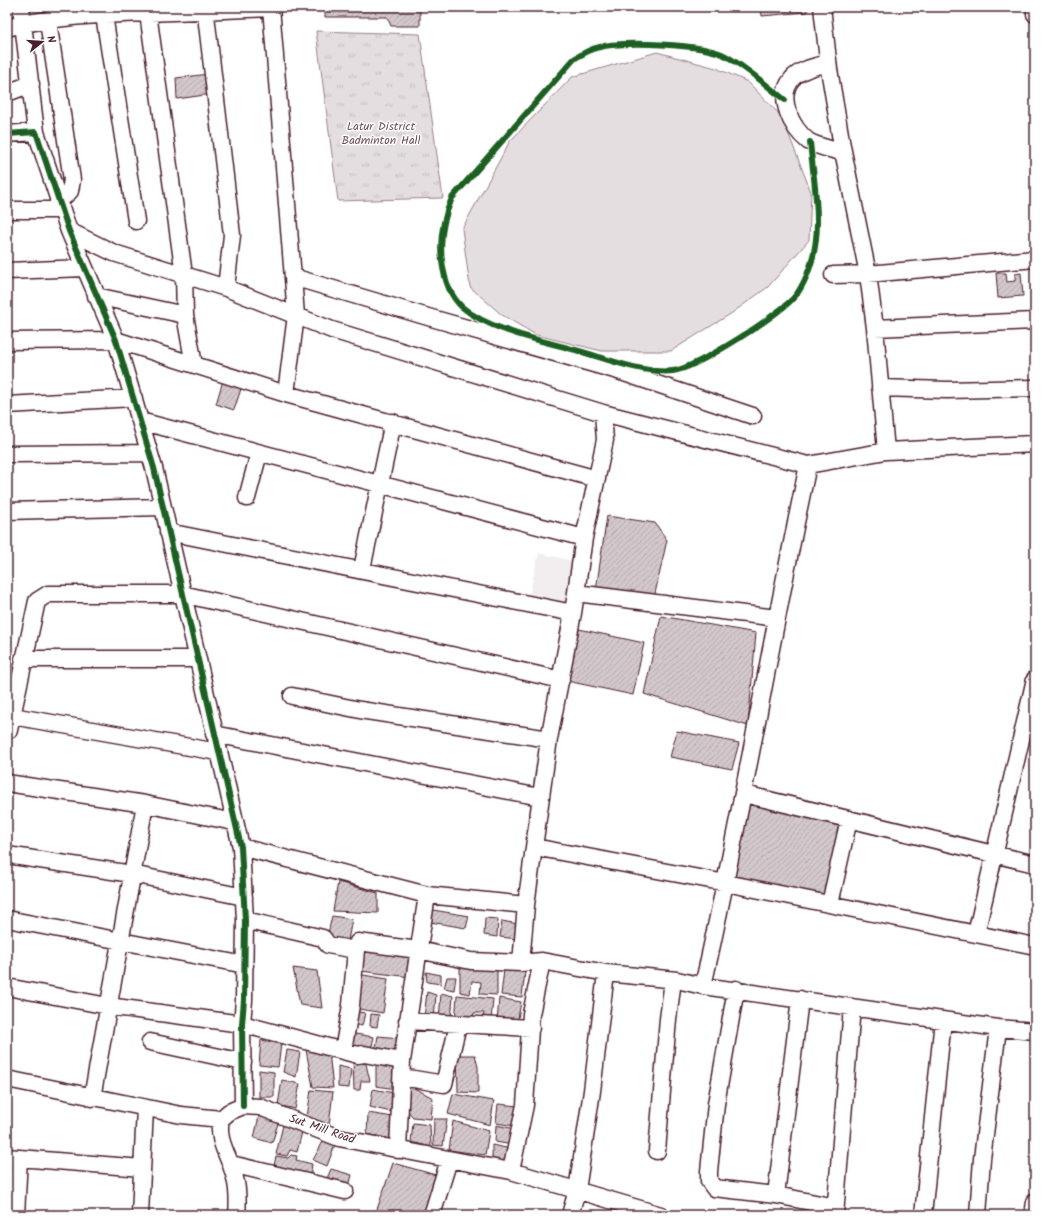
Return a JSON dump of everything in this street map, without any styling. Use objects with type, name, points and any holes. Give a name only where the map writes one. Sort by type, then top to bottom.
[{"type":"street","points":[[21,7],[36,132],[69,231],[116,340],[134,398],[168,532],[241,848],[245,920],[245,965],[242,1024],[243,1106],[229,1112],[221,1119],[219,1130],[221,1141],[236,1180],[237,1215]]},
{"type":"street","points":[[7,28],[23,24],[48,21],[85,12],[104,15],[147,10],[271,7],[296,315],[286,394]]},
{"type":"street","points":[[822,7],[828,63],[868,274],[875,328],[886,451]]},
{"type":"street","points":[[1035,7],[1035,14]]},
{"type":"street","points":[[206,9],[232,235],[226,288]]},
{"type":"street","points":[[147,10],[184,275],[185,315],[194,365]]},
{"type":"street","points":[[104,15],[136,221]]},
{"type":"street","points":[[48,21],[72,180],[70,191],[60,206]]},
{"type":"street","points":[[828,63],[809,69],[792,78],[786,88],[785,100],[794,125],[810,142],[844,152]]},
{"type":"street","points":[[7,93],[31,84]]},
{"type":"street","points":[[7,134],[36,132]]},
{"type":"street","points":[[7,210],[60,206]]},
{"type":"street","points":[[69,231],[114,253],[226,288],[332,330],[603,413],[808,465],[886,451],[1035,444]]},
{"type":"street","points":[[833,275],[868,274],[1035,259]]},
{"type":"street","points":[[7,271],[85,268]]},
{"type":"street","points":[[293,276],[428,317],[615,370],[753,416]]},
{"type":"street","points":[[96,296],[185,315]]},
{"type":"street","points":[[875,328],[1035,321]]},
{"type":"street","points":[[7,340],[116,340],[286,394],[393,422],[597,479]]},
{"type":"street","points":[[880,388],[947,390],[1035,388]]},
{"type":"street","points":[[7,404],[134,398]]},
{"type":"street","points":[[521,963],[526,906],[549,739],[573,612],[584,538],[605,440],[603,413]]},
{"type":"street","points":[[140,421],[584,538]]},
{"type":"street","points":[[362,569],[393,422]]},
{"type":"street","points":[[7,454],[149,453]]},
{"type":"street","points":[[247,498],[259,453]]},
{"type":"street","points":[[703,986],[744,794],[777,618],[808,465]]},
{"type":"street","points":[[7,511],[162,507]]},
{"type":"street","points":[[168,532],[362,569],[573,612]]},
{"type":"street","points":[[576,593],[777,618]]},
{"type":"street","points":[[218,752],[9,729],[23,659],[37,601],[48,594],[182,594],[561,680]]},
{"type":"street","points":[[23,659],[197,659]]},
{"type":"street","points":[[976,934],[1035,678]]},
{"type":"street","points":[[292,696],[366,711],[549,739]]},
{"type":"street","points":[[214,734],[540,797]]},
{"type":"street","points":[[7,783],[145,804],[234,822]]},
{"type":"street","points":[[744,794],[1035,864]]},
{"type":"street","points":[[92,1098],[145,804]]},
{"type":"street","points":[[830,904],[849,819]]},
{"type":"street","points":[[534,847],[726,883],[1035,946]]},
{"type":"street","points":[[241,848],[427,895],[526,906]]},
{"type":"street","points":[[7,855],[132,874],[244,897]]},
{"type":"street","points":[[398,1150],[402,1061],[406,1021],[427,895]]},
{"type":"street","points":[[7,919],[245,965]]},
{"type":"street","points":[[245,920],[323,938],[328,945],[356,950]]},
{"type":"street","points":[[343,1051],[351,1005],[358,942],[418,950],[471,960],[521,963],[542,961],[606,973],[674,980],[703,986],[736,989],[998,1028],[1035,1031]]},
{"type":"street","points":[[511,1171],[525,1105],[530,1028],[542,961]]},
{"type":"street","points":[[570,1215],[577,1190],[592,1091],[606,973]]},
{"type":"street","points":[[657,1151],[668,1019],[674,980]]},
{"type":"street","points":[[7,987],[108,1006],[242,1024],[358,1055],[364,1054],[402,1061]]},
{"type":"street","points":[[736,989],[716,1104],[709,1181],[714,1188],[776,1196],[835,1211],[852,1007]]},
{"type":"street","points":[[776,1196],[800,999]]},
{"type":"street","points":[[923,1215],[943,1020]]},
{"type":"street","points":[[406,1021],[530,1028]]},
{"type":"street","points":[[402,1077],[444,1084],[458,1025]]},
{"type":"street","points":[[978,1215],[982,1159],[998,1028]]},
{"type":"street","points":[[150,1042],[243,1062]]},
{"type":"street","points":[[7,1079],[92,1098],[181,1115],[221,1119]]},
{"type":"street","name":"Sut Mill Road","points":[[243,1106],[260,1107],[339,1138],[511,1171],[661,1215]]},
{"type":"street","points":[[140,1215],[145,1108]]},
{"type":"street","points":[[16,1215],[13,1157],[142,1168]]},
{"type":"street","points":[[432,1215],[449,1160]]},
{"type":"street","points":[[231,1164],[345,1191]]},
{"type":"street","points":[[1034,1215],[1035,1202]]},
{"type":"shaded area","points":[[539,553],[574,561],[564,622],[525,613]]},
{"type":"green space","name":"Latur District Badminton Hall","points":[[316,31],[420,34],[443,198],[338,201]]},
{"type":"green space","points":[[657,52],[716,68],[748,82],[782,117],[811,192],[809,240],[768,287],[732,313],[671,351],[602,351],[536,335],[502,315],[470,287],[462,229],[510,141],[572,77]]},
{"type":"building","points":[[325,7],[420,7],[420,26],[391,26],[387,17],[325,17]]},
{"type":"building","points":[[467,7],[523,7],[523,10],[467,11]]},
{"type":"building","points":[[761,7],[807,7],[807,12],[762,16]]},
{"type":"building","points":[[209,74],[212,94],[177,99],[176,78]]},
{"type":"building","points":[[996,273],[1006,273],[1007,282],[1015,281],[1015,274],[1021,273],[1023,296],[998,298]]},
{"type":"building","points":[[224,377],[243,383],[234,410],[216,404]]},
{"type":"building","points":[[607,516],[655,523],[667,540],[654,598],[596,590]]},
{"type":"building","points":[[661,616],[756,633],[748,726],[644,694]]},
{"type":"building","points":[[579,629],[644,643],[633,695],[567,681]]},
{"type":"building","points":[[677,731],[739,743],[732,769],[670,757]]},
{"type":"building","points":[[750,800],[842,822],[827,899],[732,879]]},
{"type":"building","points":[[338,882],[378,893],[378,913],[333,911]]},
{"type":"building","points":[[433,910],[469,916],[466,928],[430,922]]},
{"type":"building","points":[[332,916],[352,919],[347,946],[327,938]]},
{"type":"building","points":[[485,918],[498,919],[497,937],[484,935]]},
{"type":"building","points":[[502,921],[518,924],[518,939],[500,937]]},
{"type":"building","points":[[365,949],[413,954],[411,977],[360,971]]},
{"type":"building","points":[[460,964],[497,967],[497,995],[480,994],[481,982],[472,981],[470,994],[460,992]]},
{"type":"building","points":[[293,968],[317,971],[322,1008],[300,1005]]},
{"type":"building","points":[[504,970],[525,972],[522,997],[501,995]]},
{"type":"building","points":[[426,972],[441,975],[441,984],[427,982]]},
{"type":"building","points":[[357,974],[388,979],[383,1013],[353,1008]]},
{"type":"building","points":[[447,977],[456,977],[454,990],[444,988]]},
{"type":"building","points":[[427,992],[436,995],[434,1019],[424,1018]]},
{"type":"building","points":[[441,993],[453,996],[451,1020],[439,1020]]},
{"type":"building","points":[[457,995],[493,999],[491,1021],[482,1021],[484,1013],[474,1013],[471,1022],[455,1021]]},
{"type":"building","points":[[499,998],[521,1002],[517,1024],[497,1023]]},
{"type":"building","points":[[354,1011],[365,1013],[362,1026],[352,1024]]},
{"type":"building","points":[[371,1014],[379,1015],[377,1027],[370,1026]]},
{"type":"building","points":[[349,1033],[374,1037],[371,1050],[347,1047]]},
{"type":"building","points":[[378,1036],[400,1038],[398,1056],[375,1052]]},
{"type":"building","points":[[261,1040],[281,1044],[278,1067],[259,1065]]},
{"type":"building","points":[[287,1050],[300,1052],[296,1077],[283,1072]]},
{"type":"building","points":[[306,1050],[329,1052],[333,1088],[313,1087]]},
{"type":"building","points":[[457,1055],[475,1055],[478,1067],[478,1093],[458,1092]]},
{"type":"building","points":[[353,1059],[365,1060],[370,1081],[361,1081],[360,1090],[354,1090]]},
{"type":"building","points":[[376,1061],[392,1064],[396,1089],[376,1086]]},
{"type":"building","points":[[338,1066],[351,1069],[349,1088],[338,1087]]},
{"type":"building","points":[[259,1070],[274,1072],[274,1097],[259,1097]]},
{"type":"building","points":[[282,1080],[300,1084],[295,1109],[278,1105]]},
{"type":"building","points":[[407,1084],[433,1098],[431,1119],[413,1117],[404,1107]]},
{"type":"building","points":[[373,1089],[394,1093],[391,1112],[370,1107]]},
{"type":"building","points":[[311,1090],[333,1092],[329,1125],[307,1117]]},
{"type":"building","points":[[453,1094],[494,1101],[490,1125],[448,1114]]},
{"type":"building","points":[[498,1104],[518,1106],[515,1126],[496,1123]]},
{"type":"building","points":[[368,1113],[393,1117],[391,1139],[367,1134]]},
{"type":"building","points":[[259,1116],[279,1120],[272,1143],[254,1138]]},
{"type":"building","points":[[434,1119],[447,1119],[443,1146],[433,1145]]},
{"type":"building","points":[[453,1121],[489,1131],[485,1155],[449,1150]]},
{"type":"building","points":[[413,1123],[430,1125],[431,1147],[411,1142]]},
{"type":"building","points":[[283,1125],[302,1132],[297,1152],[290,1150],[287,1156],[276,1154]]},
{"type":"building","points":[[496,1125],[515,1129],[513,1145],[495,1142]]},
{"type":"building","points":[[325,1138],[336,1142],[327,1166],[313,1160]]},
{"type":"building","points":[[492,1145],[511,1149],[509,1166],[492,1163]]},
{"type":"building","points":[[291,1155],[297,1156],[296,1160],[312,1164],[310,1178],[273,1171],[276,1156],[288,1158]]},
{"type":"building","points":[[393,1163],[436,1175],[424,1215],[375,1215]]},
{"type":"building","points":[[331,1169],[352,1175],[348,1190],[325,1183]]},
{"type":"cycle path","points":[[785,100],[749,71],[726,56],[700,49],[662,44],[623,44],[593,49],[574,59],[452,198],[446,213],[441,236],[442,261],[450,291],[462,307],[487,323],[502,329],[638,368],[662,371],[673,371],[684,368],[718,351],[757,326],[788,303],[796,295],[800,288],[807,275],[816,243],[816,192],[810,142]]},
{"type":"cycle path","points":[[7,134],[36,132],[69,231],[116,340],[154,468],[241,847],[245,920],[244,1000],[242,1024],[243,1106]]}]
